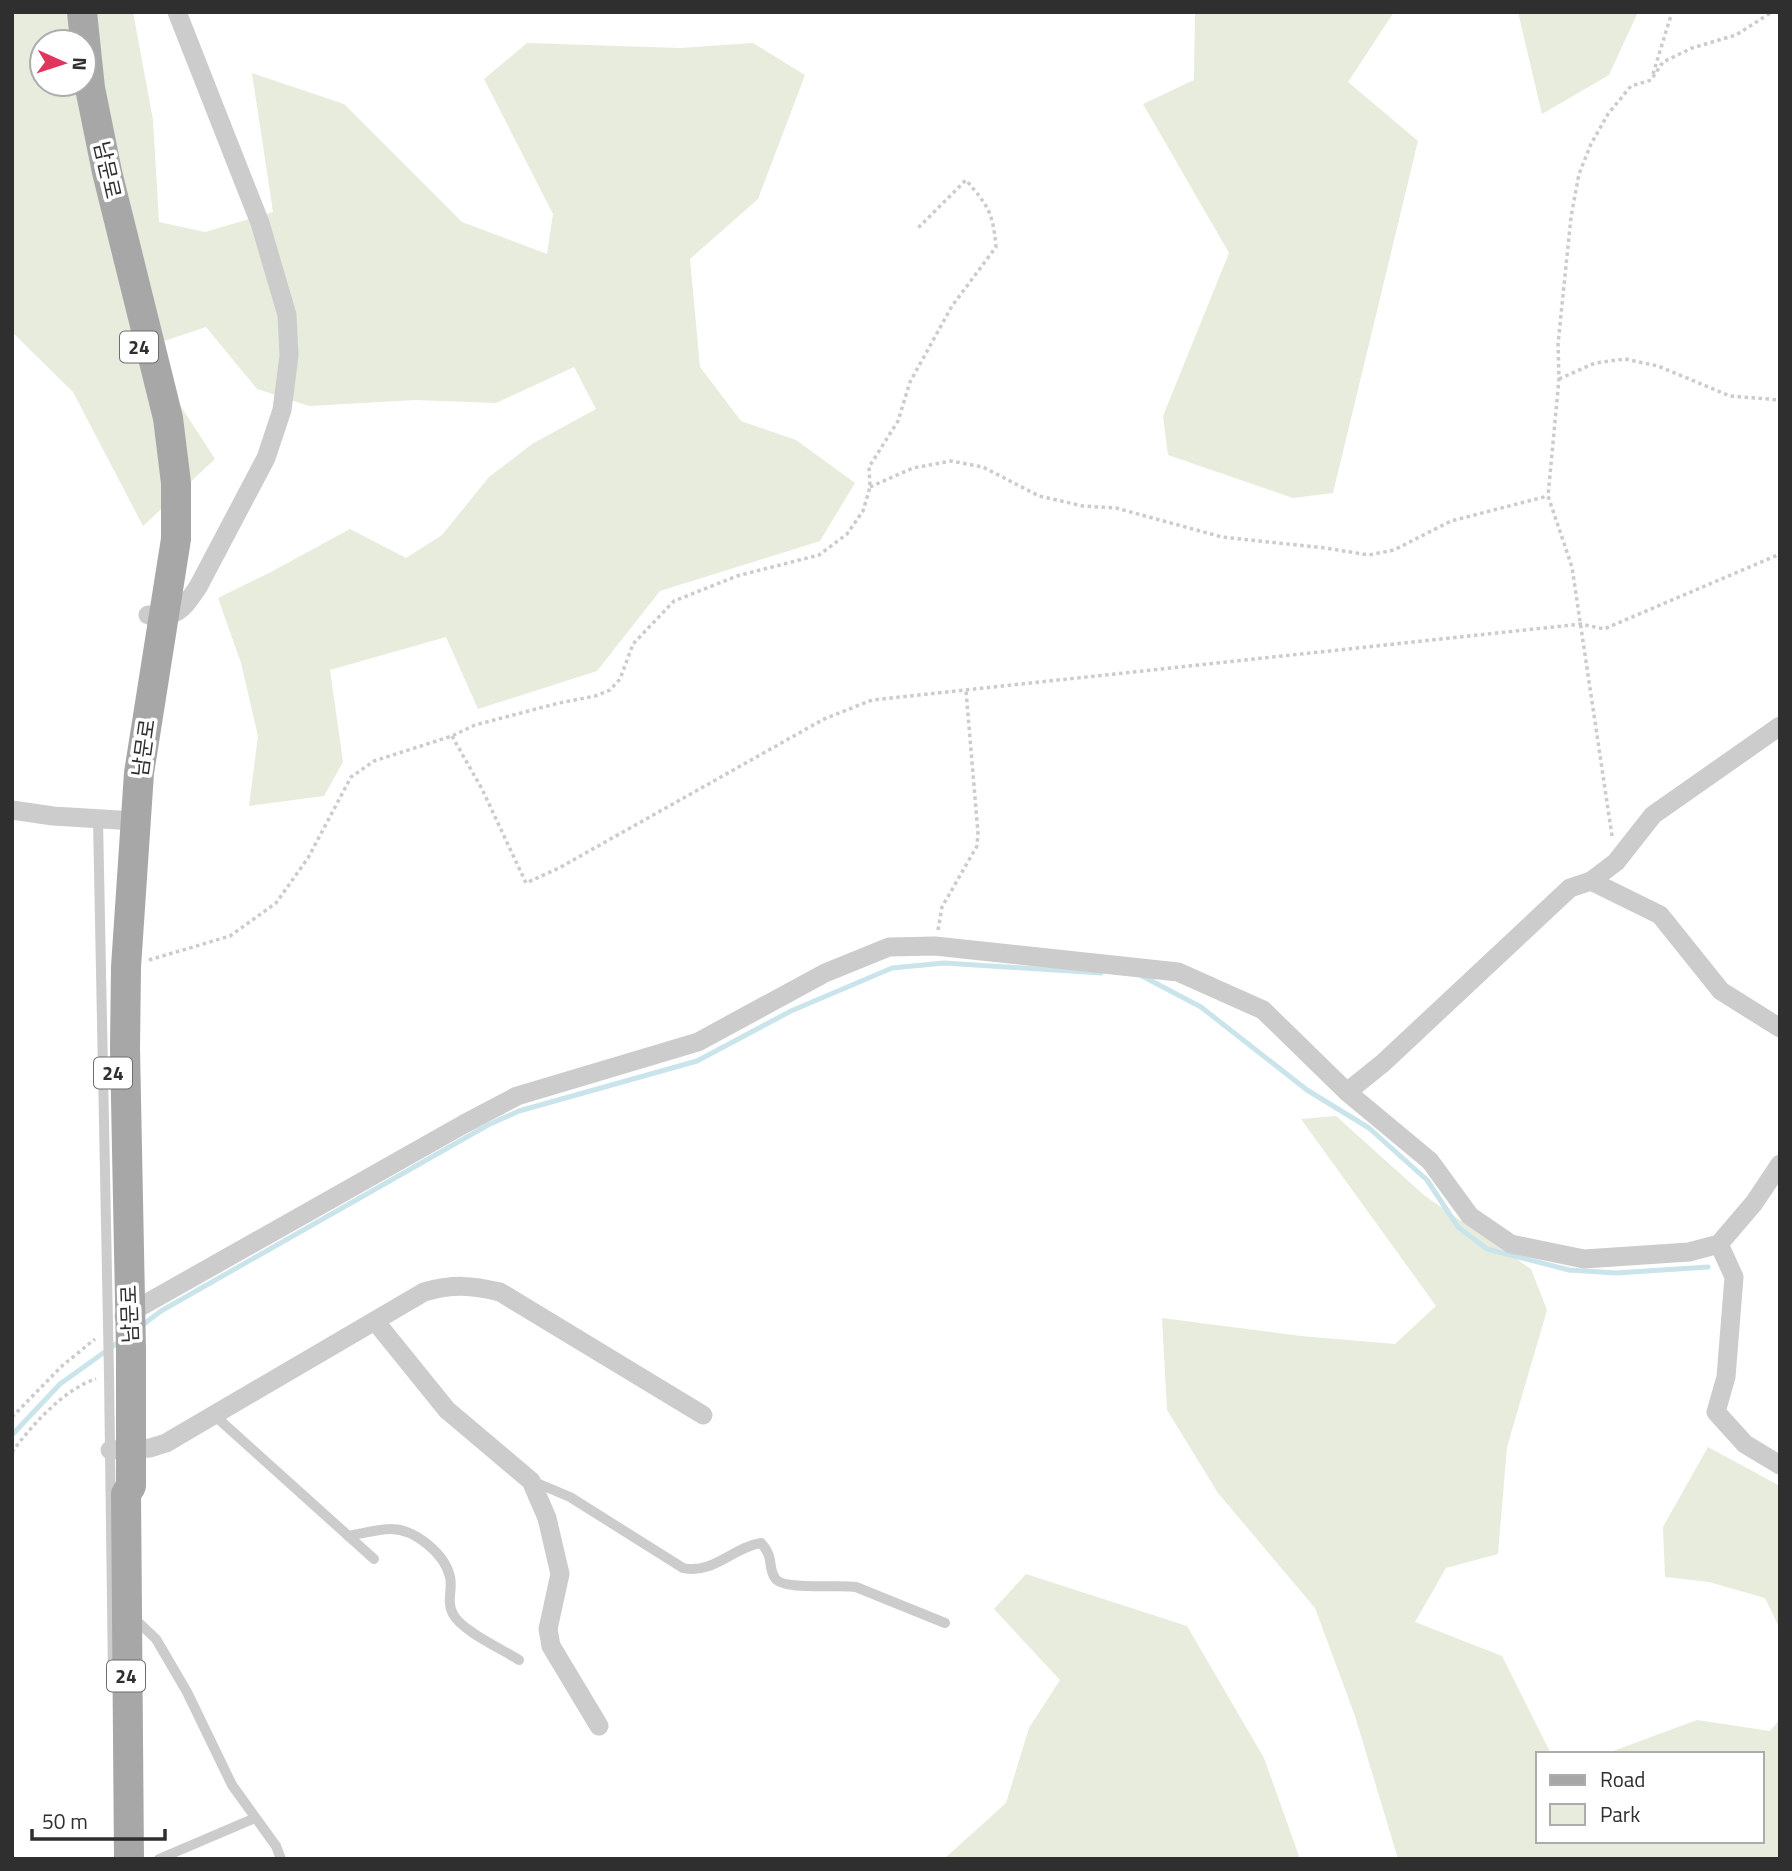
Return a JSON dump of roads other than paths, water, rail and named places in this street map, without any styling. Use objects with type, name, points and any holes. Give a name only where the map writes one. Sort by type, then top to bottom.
[{"type":"main road","name":"남문로","points":[[82,12],[90,88],[107,172],[172,441],[177,515],[156,616],[128,708],[116,820],[111,971],[120,1337]]},
{"type":"main road","name":"남문로","points":[[78,98],[157,431],[163,509],[156,616]]},
{"type":"main road","name":"남문로","points":[[116,820],[126,967],[120,1450],[131,1486],[126,1494],[125,1611],[129,1859]]},
{"type":"street","points":[[156,616],[174,615],[185,606],[198,587],[266,458],[282,410],[289,356],[287,315],[267,243],[177,12]]},
{"type":"street","points":[[1348,1092],[1383,1063],[1570,888],[1591,881],[1616,862],[1653,815],[1780,726]]},
{"type":"street","points":[[12,810],[116,820]]},
{"type":"street","points":[[1591,881],[1660,915],[1721,990],[1780,1028]]},
{"type":"street","points":[[120,1337],[464,1124],[517,1096],[698,1042],[825,973],[889,947],[935,946],[1178,972],[1263,1010],[1348,1092],[1430,1161],[1470,1216],[1511,1244],[1584,1259],[1689,1252],[1719,1244],[1754,1203],[1780,1164]]},
{"type":"street","points":[[1719,1244],[1734,1277],[1726,1377],[1716,1412],[1745,1444],[1780,1465]]},
{"type":"street","points":[[120,1450],[158,1447],[424,1292],[444,1286],[471,1285],[500,1292],[703,1415]]},
{"type":"street","points":[[375,1321],[447,1410],[531,1480],[547,1518],[560,1574],[548,1629],[551,1646],[599,1726]]},
{"type":"lane","points":[[214,1415],[374,1559]]},
{"type":"lane","points":[[113,1683],[120,1450]]},
{"type":"lane","points":[[531,1480],[570,1497],[683,1568],[703,1570],[749,1545],[761,1543],[770,1552],[774,1578],[780,1583],[807,1586],[842,1584],[856,1587],[945,1623]]},
{"type":"lane","points":[[348,1536],[391,1529],[406,1531],[427,1544],[447,1565],[452,1581],[449,1601],[453,1614],[462,1624],[519,1660]]},
{"type":"lane","points":[[125,1611],[156,1639],[187,1692],[232,1785],[276,1846],[281,1859]]},
{"type":"lane","points":[[159,1859],[255,1818]]},
{"type":"waterway","points":[[140,1327],[161,1311],[488,1125],[519,1111],[697,1061],[791,1011],[892,968],[944,963],[1101,973]]},
{"type":"waterway","points":[[1142,976],[1201,1007],[1307,1090],[1369,1128],[1427,1180],[1458,1227],[1487,1249],[1569,1270],[1616,1273],[1708,1267]]},
{"type":"waterway","points":[[12,1435],[60,1384],[120,1341]]}]
